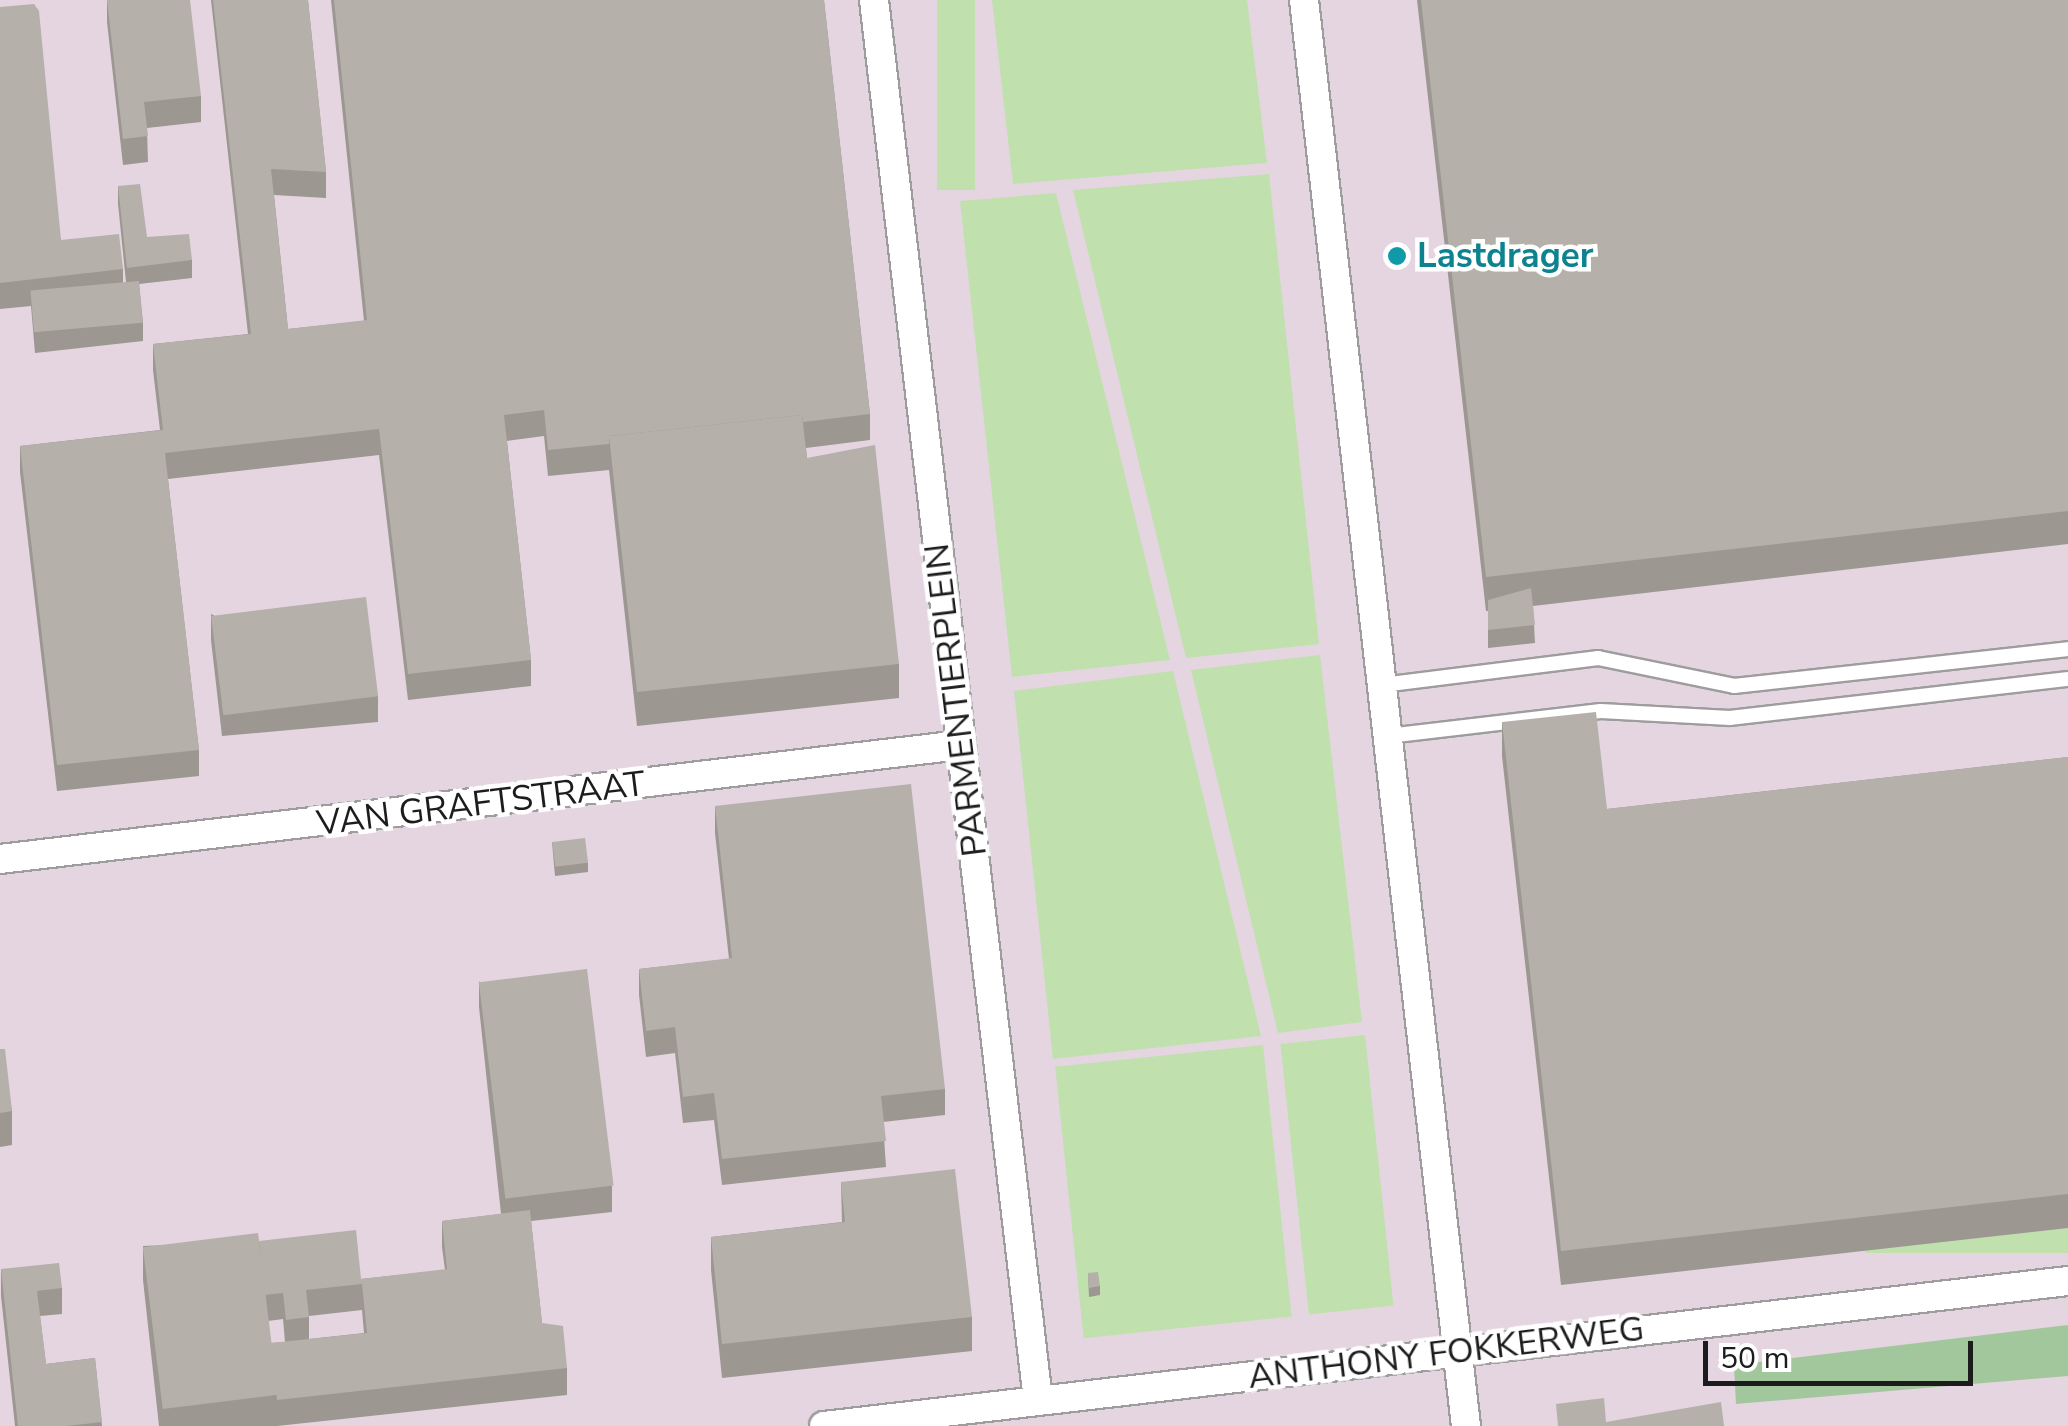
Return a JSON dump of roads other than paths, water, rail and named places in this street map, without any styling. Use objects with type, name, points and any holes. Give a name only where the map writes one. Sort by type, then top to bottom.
[{"type":"street","name":"PARMENTIERPLEIN","points":[[874,0],[1038,1400]]},
{"type":"street","points":[[1304,0],[1466,1426]]},
{"type":"street","name":"VAN GRAFTSTRAAT","points":[[0,859],[961,745]]},
{"type":"street","name":"ANTHONY FOKKERWEG","points":[[824,1426],[2068,1281]]},
{"type":"lane","points":[[1382,685],[1598,658],[1734,686],[2068,649]]},
{"type":"lane","points":[[1388,736],[1601,711],[1730,718],[2068,678]]},
{"type":"place","name":"Lastdrager","points":[[1397,256]]}]
